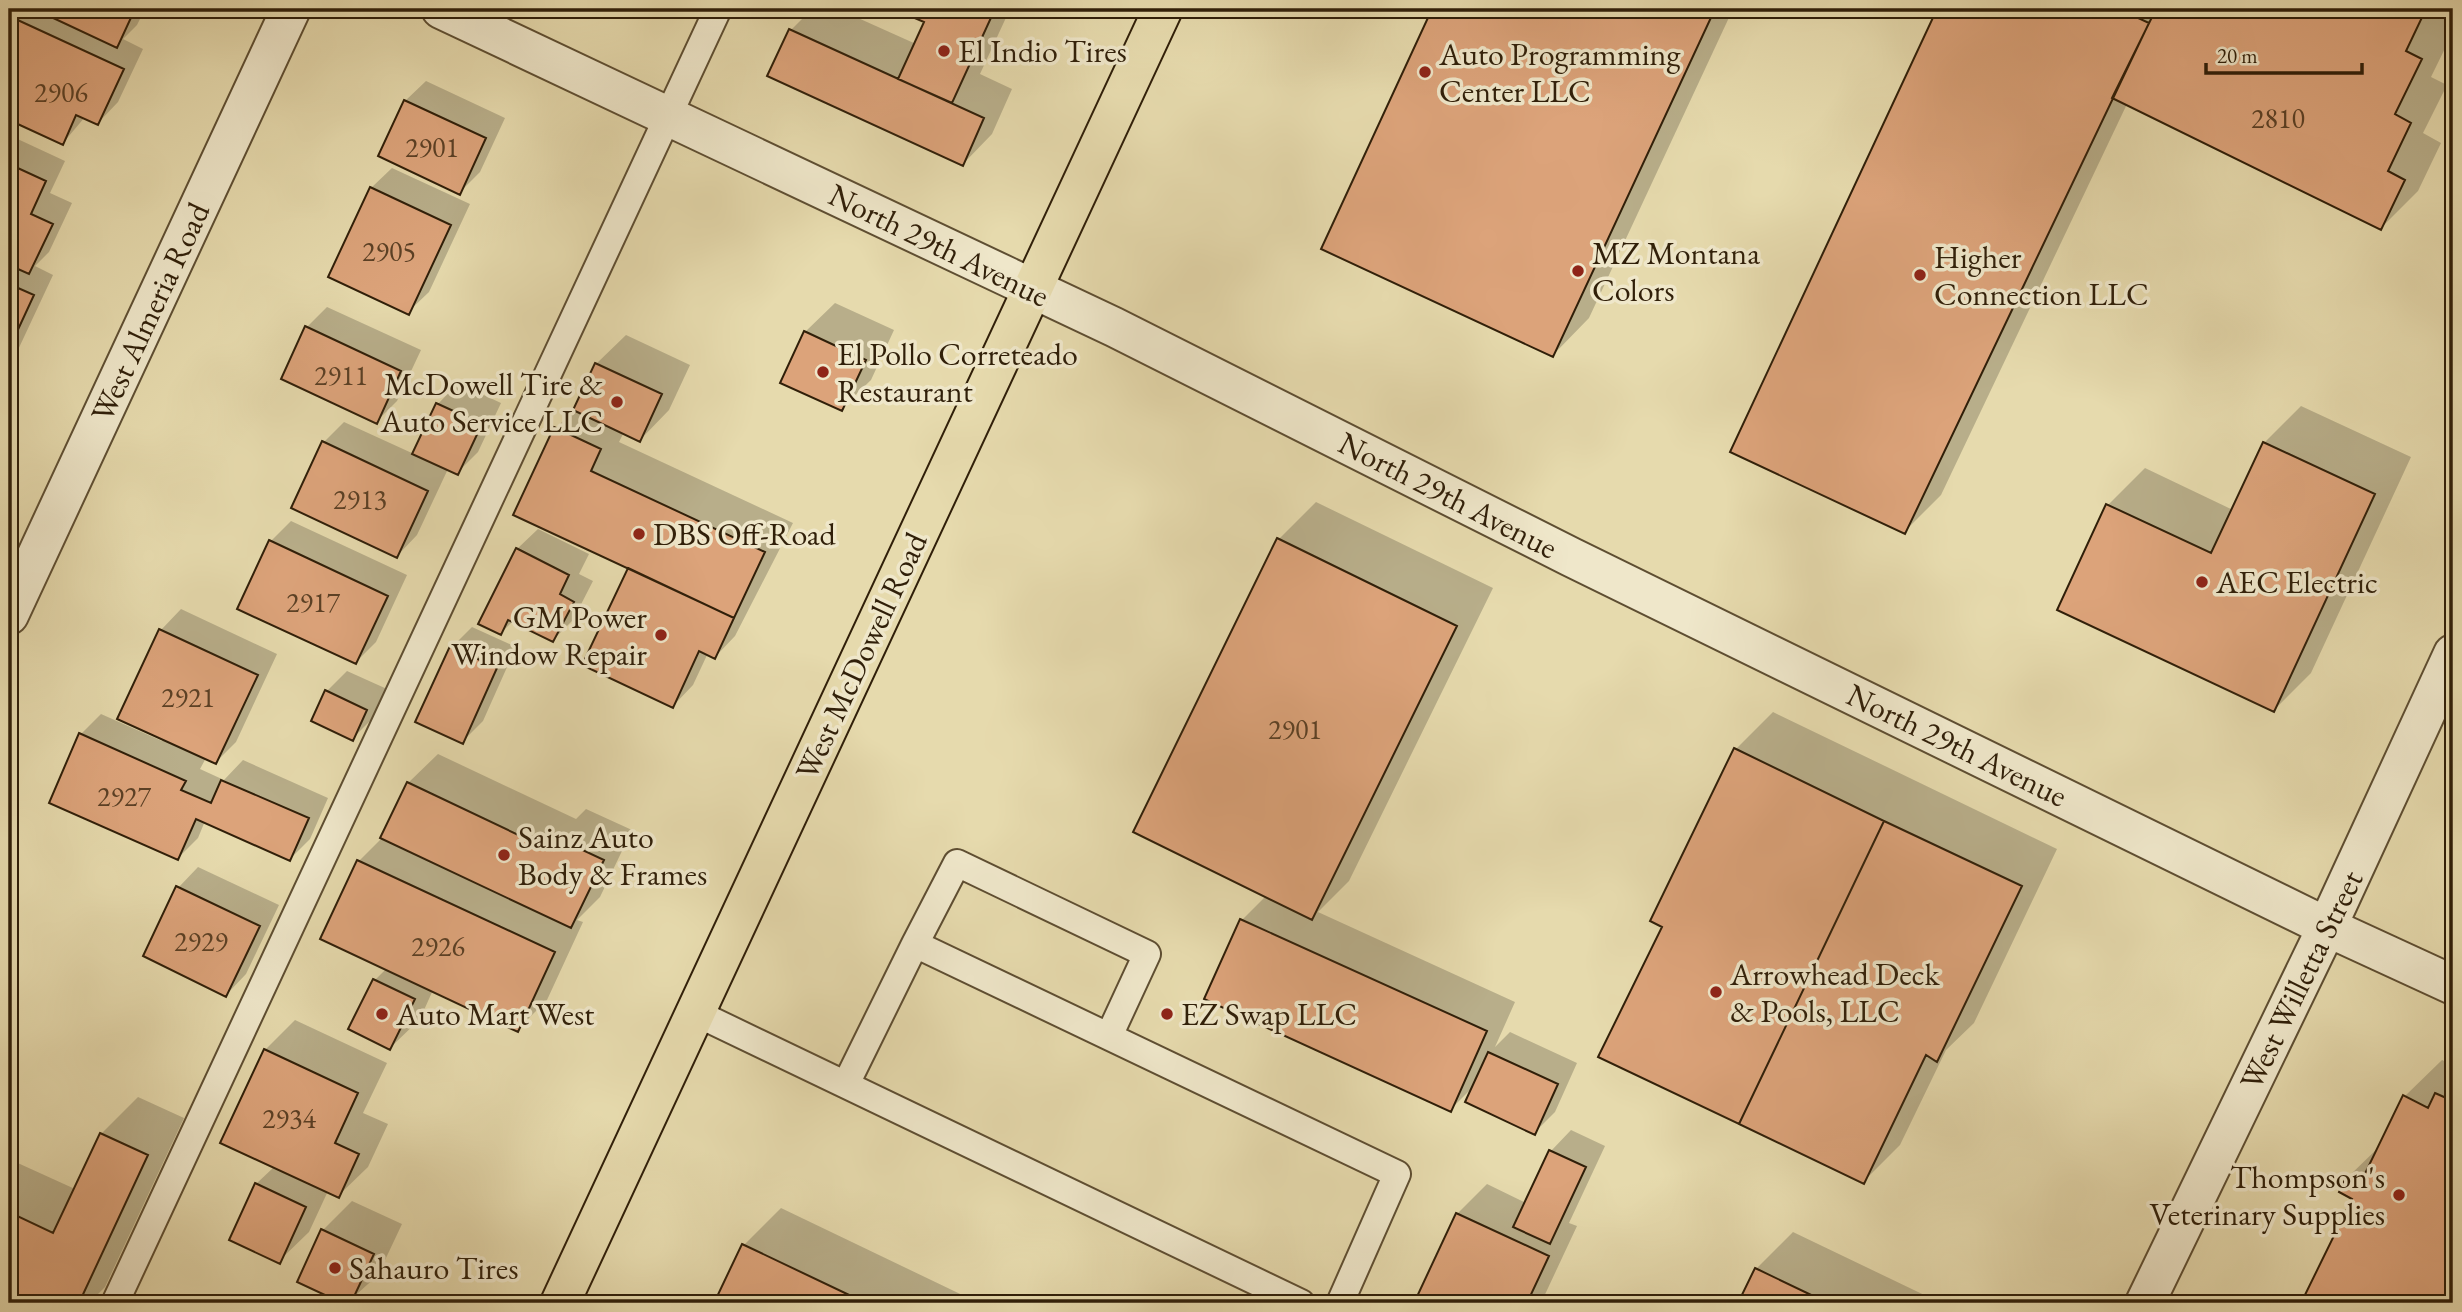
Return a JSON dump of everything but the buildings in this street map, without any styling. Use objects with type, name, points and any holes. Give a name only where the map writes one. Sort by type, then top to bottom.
[{"type":"main road","name":"West McDowell Road","points":[[560,1303],[1163,9]]},
{"type":"street","name":"West Almeria Road","points":[[9,615],[291,9]]},
{"type":"street","name":"North 29th Avenue","points":[[441,9],[1032,289],[2327,927],[2453,985]]},
{"type":"street","name":"West Willetta Street","points":[[2145,1303],[2327,927],[2453,654]]},
{"type":"lane","points":[[115,1303],[718,9]]},
{"type":"lane","points":[[846,1084],[957,863],[1147,954],[1109,1035]]},
{"type":"lane","points":[[915,944],[1397,1174],[1340,1303]]},
{"type":"lane","points":[[694,1012],[1301,1303]]},
{"type":"place","name":"El Indio Tires","points":[[944,51]]},
{"type":"place","name":"Auto Programming Center LLC","points":[[1425,72]]},
{"type":"place","name":"MZ Montana Colors","points":[[1578,271]]},
{"type":"place","name":"Higher Connection LLC","points":[[1920,275]]},
{"type":"place","name":"El Pollo Correteado Restaurant","points":[[823,372]]},
{"type":"place","name":"McDowell Tire & Auto Service LLC","points":[[617,402]]},
{"type":"place","name":"DBS Off-Road","points":[[639,534]]},
{"type":"place","name":"AEC Electric","points":[[2202,582]]},
{"type":"place","name":"GM Power Window Repair","points":[[661,635]]},
{"type":"place","name":"Sainz Auto Body & Frames","points":[[504,855]]},
{"type":"place","name":"Arrowhead Deck & Pools, LLC","points":[[1716,992]]},
{"type":"place","name":"Auto Mart West","points":[[382,1014]]},
{"type":"place","name":"EZ Swap LLC","points":[[1167,1014]]},
{"type":"place","name":"Thompson's Veterinary Supplies","points":[[2399,1195]]},
{"type":"place","name":"Sahauro Tires","points":[[335,1268]]}]
